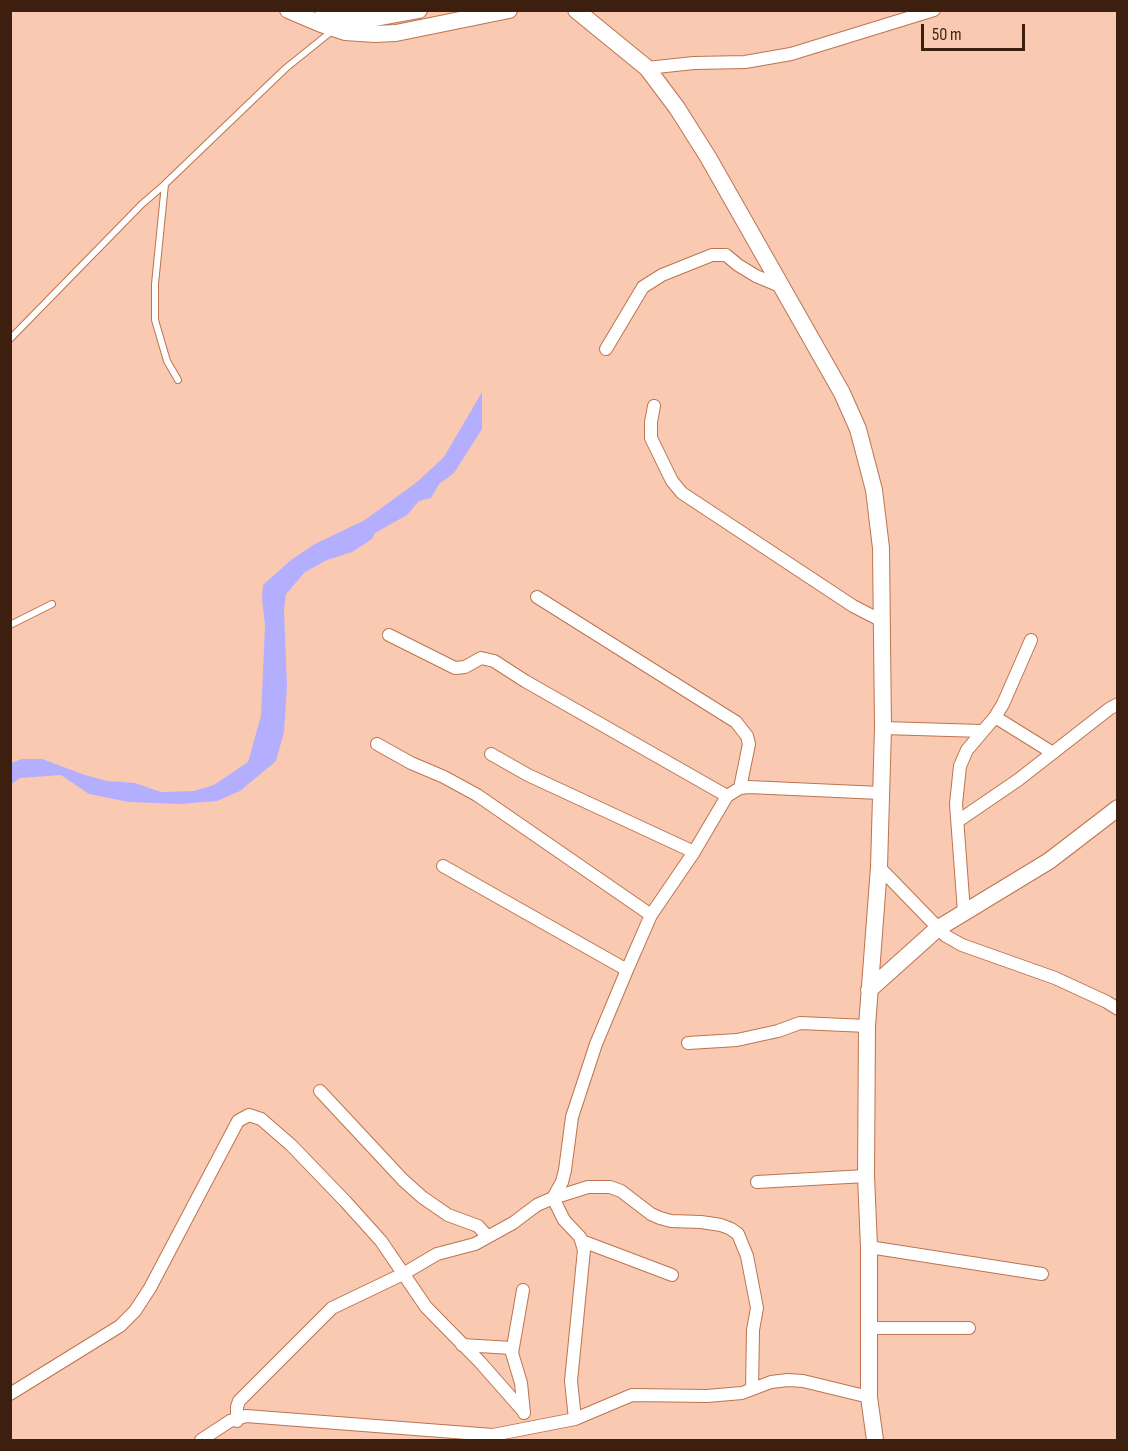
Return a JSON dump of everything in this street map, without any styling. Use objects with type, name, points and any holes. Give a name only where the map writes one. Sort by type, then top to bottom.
[{"type":"main road","points":[[288,10],[339,19],[370,19],[419,10]]},
{"type":"main road","points":[[323,10],[357,33],[396,33],[509,10]]},
{"type":"main road","points":[[576,10],[647,68],[677,108],[708,157],[780,286],[825,359],[842,393],[866,454],[874,490],[881,548],[883,728],[879,867],[867,1026],[866,1176],[869,1247],[869,1397],[875,1440]]},
{"type":"main road","points":[[869,990],[937,929],[1049,861],[1118,808]]},
{"type":"street","points":[[647,68],[693,63],[745,62],[791,54],[934,10]]},
{"type":"street","points":[[606,349],[644,287],[662,275],[712,255],[726,255],[738,266],[780,286]]},
{"type":"street","points":[[654,406],[651,438],[672,481],[682,493],[853,606],[882,621]]},
{"type":"street","points":[[537,597],[736,722],[747,736],[749,744],[740,788]]},
{"type":"street","points":[[389,635],[455,668],[465,667],[481,658],[494,661],[727,796]]},
{"type":"street","points":[[964,912],[957,785],[960,766],[968,750],[995,717],[1031,640]]},
{"type":"street","points":[[958,821],[1118,704]]},
{"type":"street","points":[[995,717],[1053,753]]},
{"type":"street","points":[[883,728],[982,731]]},
{"type":"street","points":[[377,744],[477,795],[651,915]]},
{"type":"street","points":[[490,753],[528,775],[694,852]]},
{"type":"street","points":[[553,1198],[562,1182],[565,1170],[572,1117],[596,1044],[627,970],[651,915],[694,852],[727,796],[740,788],[749,787],[880,793]]},
{"type":"street","points":[[443,866],[627,970]]},
{"type":"street","points":[[879,867],[937,929],[962,945],[1055,978],[1118,1009]]},
{"type":"street","points":[[688,1043],[737,1040],[778,1031],[800,1023],[867,1026]]},
{"type":"street","points":[[320,1091],[403,1180],[422,1197],[448,1215],[478,1226],[487,1236]]},
{"type":"street","points":[[10,1394],[120,1326],[135,1311],[150,1288],[238,1121],[249,1115],[261,1119],[324,1178],[381,1241],[426,1307],[480,1362],[524,1412]]},
{"type":"street","points":[[757,1182],[866,1176]]},
{"type":"street","points":[[237,1421],[239,1401],[328,1311],[403,1274],[445,1250],[464,1248],[513,1223],[537,1205],[588,1187],[610,1187],[621,1191],[651,1214],[660,1218],[721,1225],[738,1234],[747,1256],[757,1308],[753,1330],[752,1389]]},
{"type":"street","points":[[553,1198],[564,1220],[582,1241],[584,1250],[571,1381],[576,1419]]},
{"type":"street","points":[[582,1241],[672,1275]]},
{"type":"street","points":[[869,1247],[1042,1274]]},
{"type":"street","points":[[523,1290],[512,1348],[529,1428]]},
{"type":"street","points":[[869,1328],[969,1328]]},
{"type":"street","points":[[462,1345],[512,1348]]},
{"type":"street","points":[[201,1440],[230,1421],[237,1421],[246,1416],[493,1434],[576,1419],[632,1395],[707,1396],[742,1393],[771,1382],[788,1380],[803,1381],[869,1397]]},
{"type":"lane","points":[[10,339],[142,204],[339,19]]},
{"type":"lane","points":[[165,184],[155,284],[155,320],[166,362],[178,380]]},
{"type":"lane","points":[[10,625],[52,604]]},
{"type":"shaded area","points":[[482,392],[482,429],[454,473],[439,484],[431,498],[419,501],[407,515],[375,533],[372,539],[352,552],[327,560],[305,572],[286,594],[284,610],[287,686],[284,732],[276,761],[240,791],[217,801],[179,804],[129,802],[89,794],[61,775],[20,778],[11,784],[11,763],[22,759],[42,759],[107,781],[135,783],[161,792],[194,791],[214,785],[248,762],[261,716],[265,626],[263,585],[291,560],[315,544],[365,520],[417,482],[444,457]]}]
